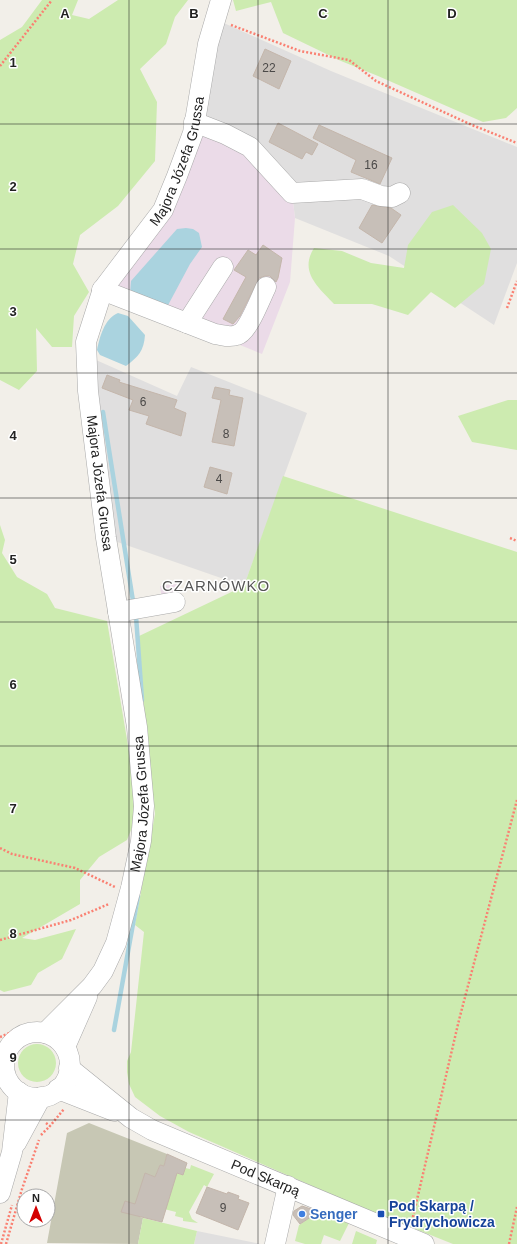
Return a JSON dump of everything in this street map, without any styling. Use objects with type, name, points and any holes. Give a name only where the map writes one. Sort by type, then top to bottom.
[{"type":"street","name":"Majora Józefa Grussa","points":[[64,1048],[92,986],[103,971],[116,943],[129,896],[141,841],[144,788],[137,727],[106,538],[88,391],[86,342],[102,290],[163,210],[177,176],[193,133],[208,44],[221,0]]},
{"type":"street","points":[[194,122],[225,134],[250,147],[292,193],[362,189],[381,196],[392,197],[400,193]]},
{"type":"street","points":[[186,323],[223,267]]},
{"type":"street","points":[[102,290],[186,323],[229,337],[239,335],[246,329],[266,287]]},
{"type":"street","points":[[118,612],[175,602]]},
{"type":"street","name":"Majora Józefa Grussa","points":[[40,1028],[92,986]]},
{"type":"street","points":[[0,1193],[12,1152],[31,1116],[50,1093],[67,1078],[69,1059],[64,1048],[53,1036],[40,1028],[4,1042],[4,1060],[1,1071],[13,1090],[12,1152]]},
{"type":"street","name":"Pod Skarpą","points":[[69,1068],[131,1118]]},
{"type":"street","name":"Pod Skarpą","points":[[13,1090],[27,1096],[50,1093],[77,1097],[131,1118],[173,1141],[288,1186],[416,1240]]},
{"type":"street","points":[[275,1244],[288,1186]]},
{"type":"path","points":[[0,66],[52,0]]},
{"type":"path","points":[[215,19],[300,51],[349,60],[376,81],[472,125],[517,143]]},
{"type":"path","points":[[507,308],[517,281]]},
{"type":"path","points":[[510,538],[517,541]]},
{"type":"path","points":[[416,1240],[459,1020],[517,800]]},
{"type":"path","points":[[0,848],[12,854],[75,868],[99,878],[129,896]]},
{"type":"path","points":[[0,940],[71,920],[129,896]]},
{"type":"path","points":[[4,1042],[40,1028]]},
{"type":"path","points":[[1,1071],[13,1090]]},
{"type":"path","points":[[6,1244],[40,1136],[77,1097]]},
{"type":"path","points":[[31,1116],[50,1126]]},
{"type":"path","points":[[508,1244],[517,1207]]},
{"type":"shaded area","points":[[215,19],[331,71],[517,147],[517,263],[494,325],[389,256],[295,218],[292,193],[194,122]]},
{"type":"shaded area","points":[[193,133],[225,134],[292,193],[295,218],[290,282],[262,354],[103,289],[163,210]]},
{"type":"shaded area","points":[[87,356],[177,396],[191,367],[307,413],[244,586],[106,538]]},
{"type":"shaded area","points":[[177,584],[180,604],[163,607],[160,586]]},
{"type":"shaded area","points":[[89,1123],[167,1154],[164,1166],[160,1165],[155,1177],[146,1174],[149,1193],[140,1217],[143,1218],[138,1244],[47,1243],[50,1228],[56,1228],[56,1194],[67,1133]]},
{"type":"shaded area","points":[[197,1231],[261,1244],[194,1244]]},
{"type":"green space","points":[[42,0],[78,0],[72,15],[89,19],[118,0],[188,0],[175,17],[166,44],[140,69],[157,102],[155,161],[118,206],[80,235],[73,264],[89,292],[74,316],[72,347],[52,347],[36,328],[37,371],[19,390],[0,380],[0,40],[22,27]]},
{"type":"green space","points":[[233,0],[517,0],[517,108],[506,118],[483,122],[341,61],[283,33],[271,2],[236,11]]},
{"type":"green space","points":[[453,205],[482,233],[491,249],[484,284],[455,308],[431,292],[408,315],[372,304],[334,304],[312,279],[309,264],[314,248],[342,251],[371,263],[404,268],[408,245],[432,212]]},
{"type":"green space","points":[[508,400],[517,400],[517,450],[472,442],[458,416]]},
{"type":"green space","points":[[283,476],[517,552],[517,1244],[453,1244],[358,1206],[189,1132],[160,1116],[135,1097],[129,1084],[127,1061],[131,1052],[144,932],[135,925],[155,814],[137,637],[244,586]]},
{"type":"green space","points":[[0,525],[5,540],[2,553],[17,577],[47,594],[55,608],[107,621],[135,787],[133,825],[127,840],[99,857],[80,880],[80,904],[22,938],[35,940],[76,929],[62,959],[38,973],[31,985],[4,992],[0,990]]},
{"type":"green space","points":[[33,1044],[41,1044],[48,1047],[53,1052],[56,1063],[53,1074],[48,1079],[41,1082],[33,1082],[26,1079],[21,1074],[18,1067],[18,1059],[21,1052],[26,1047]]},
{"type":"green space","points":[[191,1165],[214,1174],[207,1187],[204,1185],[189,1212],[192,1219],[198,1223],[183,1221],[183,1218],[175,1216],[176,1212],[164,1209],[176,1173],[183,1175],[185,1168],[190,1169]]},
{"type":"green space","points":[[313,1209],[349,1223],[340,1241],[324,1235],[321,1244],[305,1244],[295,1241],[299,1225],[314,1215]]},
{"type":"green space","points":[[143,1218],[197,1231],[194,1244],[138,1244]]},
{"type":"green space","points":[[356,1231],[377,1240],[376,1244],[352,1244]]},
{"type":"water","points":[[177,229],[193,229],[199,233],[202,247],[190,264],[166,309],[130,293],[131,281]]},
{"type":"water","points":[[118,313],[128,316],[145,335],[140,353],[126,366],[100,355],[97,350],[103,329],[109,319]]},
{"type":"building","points":[[265,49],[291,61],[279,89],[253,76]]},
{"type":"building","points":[[278,123],[318,144],[312,155],[306,152],[302,159],[269,142]]},
{"type":"building","points":[[319,125],[392,158],[380,184],[351,172],[356,160],[313,138]]},
{"type":"building","points":[[372,205],[391,208],[401,215],[382,243],[359,228]]},
{"type":"building","points":[[263,245],[282,258],[278,278],[276,282],[270,276],[259,278],[240,316],[233,324],[223,319],[246,277],[234,270],[248,250],[256,255]]},
{"type":"building","points":[[107,375],[120,380],[119,382],[177,400],[174,408],[186,413],[181,436],[146,424],[149,416],[129,410],[133,400],[102,388]]},
{"type":"building","points":[[215,387],[230,390],[229,395],[243,398],[234,446],[212,442],[221,400],[212,398]]},
{"type":"building","points":[[210,467],[232,473],[227,494],[204,487]]},
{"type":"building","points":[[167,1154],[187,1163],[183,1175],[177,1173],[162,1222],[121,1212],[125,1201],[135,1204],[145,1173],[155,1177],[160,1165],[164,1166]]},
{"type":"building","points":[[207,1187],[227,1194],[228,1192],[239,1196],[238,1199],[249,1203],[238,1230],[196,1213]]},
{"type":"building","name":"Senger","points":[[302,1206],[311,1209],[314,1215],[300,1224],[293,1215],[294,1211]]},
{"type":"waterway","points":[[103,412],[133,601]]},
{"type":"waterway","points":[[136,616],[142,700]]},
{"type":"waterway","points":[[114,1030],[138,896]]},
{"type":"place","name":"Senger","points":[[302,1214]]},
{"type":"place","name":"Pod Skarpą / Frydrychowicza","points":[[381,1214]]},
{"type":"district","name":"CZARNÓWKO","points":[[216,585]]}]
